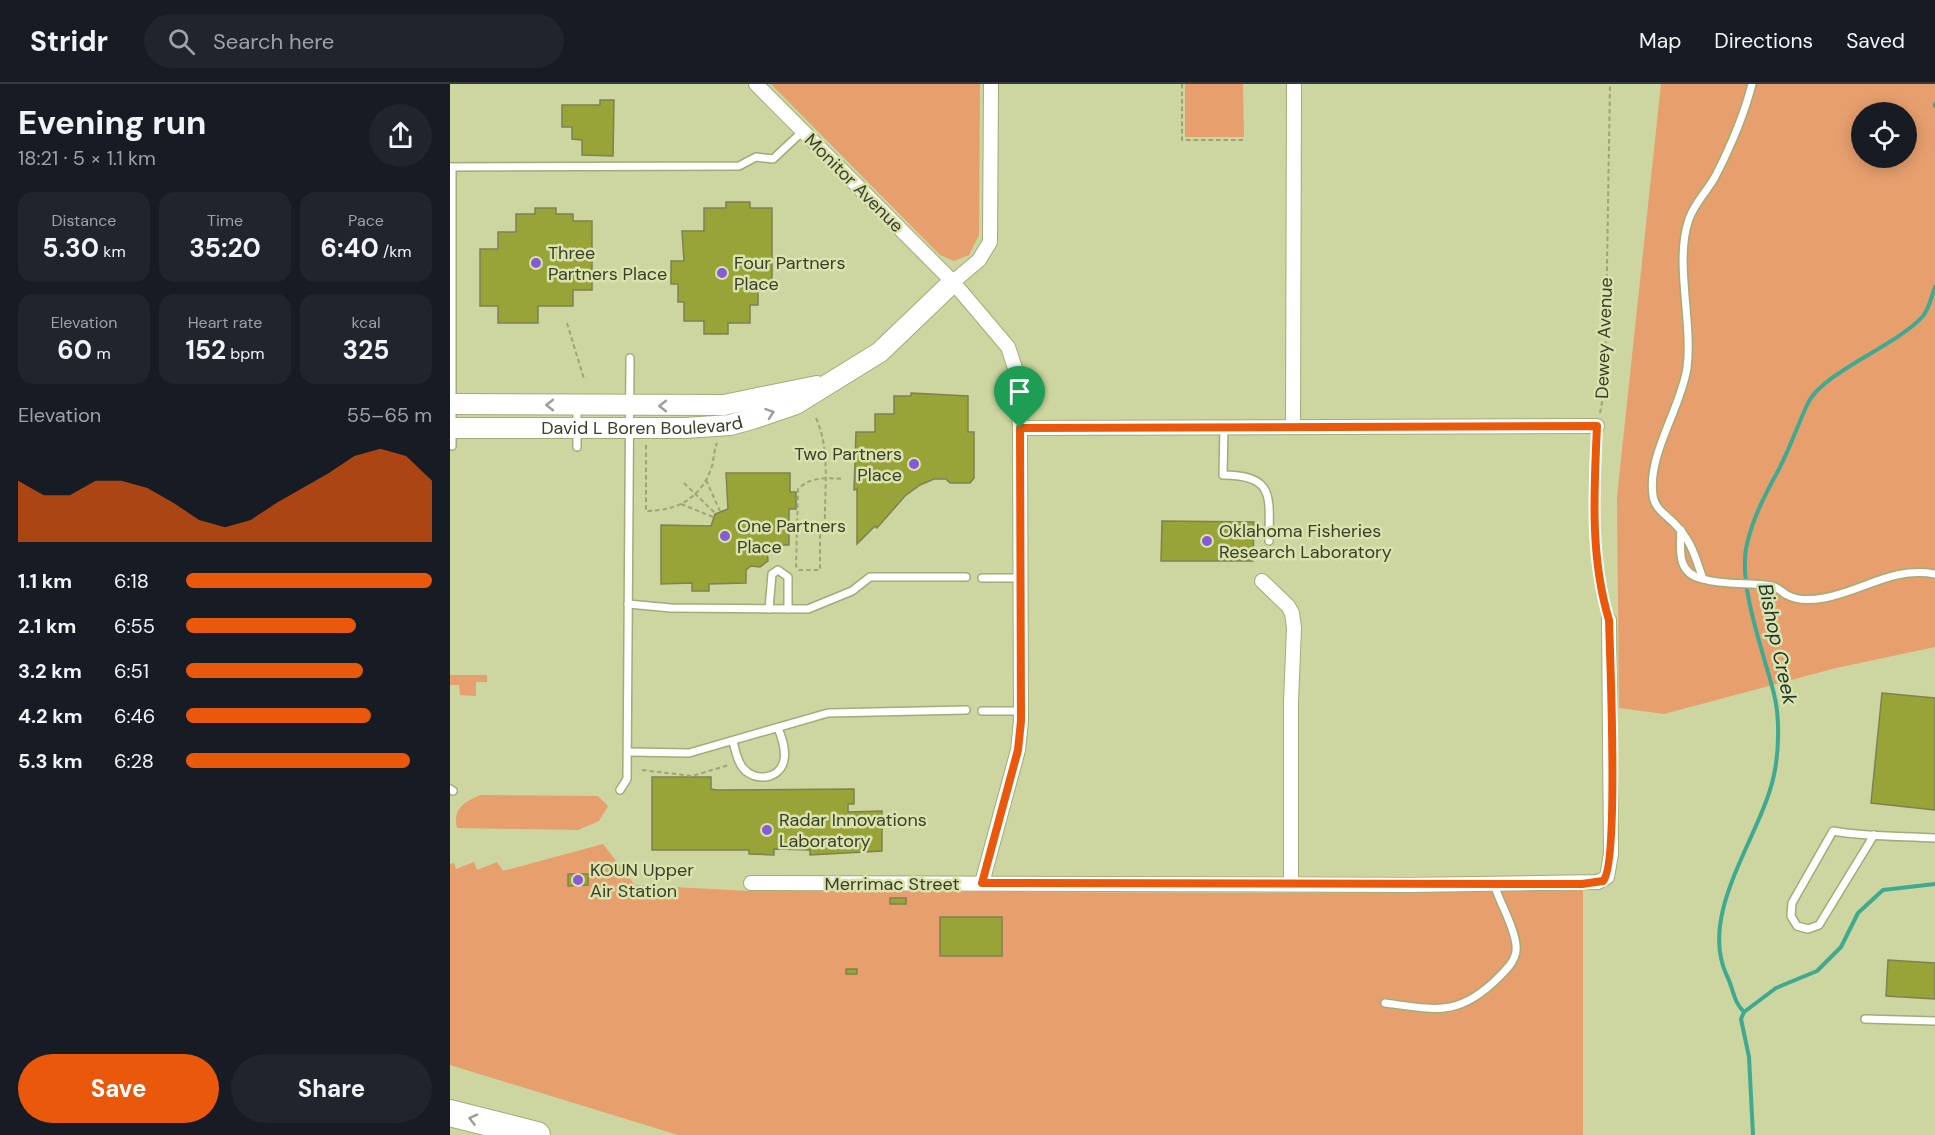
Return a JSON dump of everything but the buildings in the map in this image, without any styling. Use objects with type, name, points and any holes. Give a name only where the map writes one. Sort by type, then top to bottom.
[{"type":"highway","points":[[450,1113],[537,1135]]},
{"type":"street","name":"Monitor Avenue","points":[[756,84],[953,282],[994,329],[1014,360],[1020,428],[1021,711],[1018,750],[982,883]]},
{"type":"street","points":[[953,282],[979,260],[990,242],[991,84]]},
{"type":"street","points":[[1293,427],[1294,84]]},
{"type":"street","name":"David L Boren Boulevard","points":[[451,434],[577,438],[629,429],[714,432],[796,404],[824,384],[880,352],[953,282]]},
{"type":"street","name":"David L Boren Boulevard","points":[[451,404],[706,405],[749,401],[824,384]]},
{"type":"street","points":[[1020,428],[1597,426]]},
{"type":"street","points":[[1262,581],[1288,606],[1292,613],[1294,628],[1291,702],[1291,884]]},
{"type":"street","name":"Merrimac Street","points":[[751,883],[1573,884],[1603,881],[1609,871],[1612,829],[1609,620]]},
{"type":"lane","points":[[1703,579],[1696,554],[1681,530],[1655,504],[1652,493],[1657,462],[1684,385],[1687,368],[1689,337],[1684,234],[1689,216],[1725,155],[1752,84]]},
{"type":"lane","points":[[451,434],[451,167],[739,166],[756,157],[773,159],[803,131]]},
{"type":"lane","points":[[620,790],[627,779],[628,752],[630,358]]},
{"type":"lane","points":[[577,405],[577,438]]},
{"type":"lane","points":[[706,405],[714,432]]},
{"type":"lane","points":[[1224,427],[1223,475],[1251,478],[1260,482],[1268,491],[1269,541]]},
{"type":"lane","points":[[1681,530],[1679,549],[1683,566],[1696,578],[1727,585],[1774,586],[1793,598],[1821,598],[1841,594],[1910,571],[1935,573]]},
{"type":"lane","points":[[769,609],[772,574],[778,570],[788,577],[788,609]]},
{"type":"lane","points":[[628,604],[808,609],[852,591],[870,577],[966,578]]},
{"type":"lane","points":[[982,578],[1021,578]]},
{"type":"lane","points":[[628,752],[689,753],[840,712],[966,710]]},
{"type":"lane","points":[[982,711],[1021,711]]},
{"type":"lane","points":[[733,741],[741,765],[746,771],[752,776],[769,777],[775,774],[784,763],[784,750],[778,728]]},
{"type":"lane","points":[[1874,835],[1819,925],[1809,929],[1797,926],[1791,916],[1792,903],[1833,831],[1935,838]]},
{"type":"lane","points":[[1384,1003],[1428,1009],[1454,1008],[1470,1000],[1511,965],[1516,946],[1494,884]]},
{"type":"lane","points":[[1865,1019],[1935,1021]]},
{"type":"path","points":[[1182,84],[1182,140],[1244,140]]},
{"type":"path","name":"Dewey Avenue","points":[[1609,620],[1600,590],[1595,543],[1597,426],[1605,386],[1610,84]]},
{"type":"path","points":[[567,323],[584,379]]},
{"type":"path","points":[[816,418],[825,440],[825,526]]},
{"type":"path","points":[[647,443],[645,511],[664,510],[681,504],[696,494],[706,480],[714,450],[714,432]]},
{"type":"path","points":[[825,526],[820,530],[820,570],[799,570],[796,566],[798,489],[809,480],[844,479]]},
{"type":"path","points":[[706,480],[720,511]]},
{"type":"path","points":[[684,483],[716,514]]},
{"type":"path","points":[[681,504],[713,517]]},
{"type":"path","points":[[796,525],[825,526]]},
{"type":"path","points":[[642,770],[680,772],[692,776],[730,765]]},
{"type":"shaded area","points":[[771,84],[980,84],[979,235],[969,255],[954,261],[940,255]]},
{"type":"shaded area","points":[[1185,84],[1243,84],[1244,137],[1185,137]]},
{"type":"shaded area","points":[[1661,84],[1935,84],[1935,647],[1836,668],[1664,714],[1619,708],[1617,497]]},
{"type":"shaded area","points":[[450,675],[487,675],[487,682],[476,682],[476,696],[460,695],[459,685],[450,685]]},
{"type":"shaded area","points":[[481,795],[598,796],[608,806],[599,821],[578,830],[457,828],[458,811],[470,800]]},
{"type":"shaded area","points":[[603,844],[635,885],[749,891],[1299,893],[1583,890],[1583,1135],[678,1135],[450,1065],[450,864],[454,863],[456,869],[474,862],[477,870],[497,862],[503,871]]},
{"type":"waterway","name":"Bishop Creek","points":[[1744,1012],[1736,999],[1720,952],[1720,927],[1725,901],[1734,875],[1767,799],[1776,766],[1778,745],[1774,694],[1753,619],[1746,579],[1747,544],[1760,505],[1783,461],[1808,403],[1816,392],[1844,369],[1911,327],[1925,313],[1935,287]]},
{"type":"waterway","points":[[1753,1135],[1749,1057],[1741,1019],[1744,1012],[1776,988],[1817,971],[1841,947],[1858,913],[1883,890],[1935,884]]},
{"type":"place","name":"Three Partners Place","points":[[536,263]]},
{"type":"place","name":"Four Partners Place","points":[[722,273]]},
{"type":"place","name":"Two Partners Place","points":[[914,464]]},
{"type":"place","name":"One Partners Place","points":[[725,536]]},
{"type":"place","name":"Oklahoma Fisheries Research Laboratory","points":[[1207,541]]},
{"type":"place","name":"Radar Innovations Laboratory","points":[[767,830]]},
{"type":"place","name":"KOUN Upper Air Station","points":[[578,880]]},
{"type":"route","points":[[1597,426],[1594,488],[1595,543],[1600,590],[1609,620],[1612,829],[1609,871],[1603,881],[1582,884],[1407,885],[982,883],[1018,750],[1021,721],[1020,428],[1597,426]]}]
